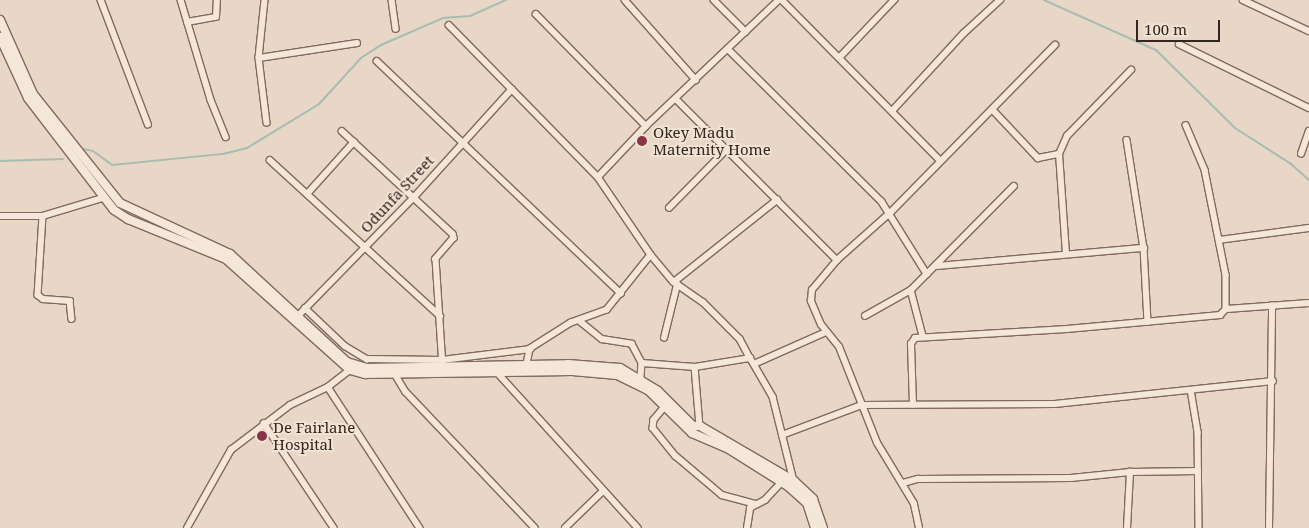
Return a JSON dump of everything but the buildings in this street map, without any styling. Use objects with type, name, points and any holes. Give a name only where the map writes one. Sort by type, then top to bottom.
[{"type":"main road","points":[[0,20],[33,94],[120,203],[230,254],[299,315],[347,362],[360,368],[386,368],[443,363],[497,369],[527,365],[602,365],[620,368],[658,390],[693,426],[700,426],[794,481],[813,500],[823,528]]},
{"type":"main road","points":[[0,37],[28,98],[103,198],[128,219],[226,259],[350,370],[395,374],[497,369],[572,371],[617,375],[641,386],[692,434],[729,449],[782,482],[807,503],[815,528]]},
{"type":"street","points":[[101,0],[148,124]]},
{"type":"street","points":[[181,0],[226,136]]},
{"type":"street","points":[[187,22],[216,18],[217,0]]},
{"type":"street","points":[[264,0],[259,58],[268,123]]},
{"type":"street","points":[[392,0],[396,30]]},
{"type":"street","points":[[625,0],[696,80]]},
{"type":"street","points":[[714,0],[746,32]]},
{"type":"street","points":[[598,177],[646,126],[780,0],[840,57],[941,161]]},
{"type":"street","points":[[840,57],[894,0]]},
{"type":"street","points":[[892,111],[964,33],[1000,0]]},
{"type":"street","points":[[1244,0],[1309,31]]},
{"type":"street","points":[[536,14],[646,126]]},
{"type":"street","points":[[449,26],[598,177],[651,255],[676,283],[714,313],[740,339],[773,397],[794,481]]},
{"type":"street","points":[[259,58],[357,43]]},
{"type":"street","points":[[1179,44],[1309,108]]},
{"type":"street","points":[[919,528],[914,504],[904,483],[877,443],[839,347],[826,332],[810,297],[814,286],[837,260],[891,212],[1055,45]]},
{"type":"street","points":[[728,49],[794,112],[891,212],[927,274]]},
{"type":"street","points":[[377,61],[464,140],[621,293]]},
{"type":"street","points":[[1066,254],[1058,154],[1067,136],[1132,70]]},
{"type":"street","name":"Odunfa Street","points":[[299,315],[415,196],[512,89]]},
{"type":"street","points":[[676,99],[837,260]]},
{"type":"street","points":[[993,110],[1038,158],[1058,154]]},
{"type":"street","points":[[1186,125],[1205,170],[1226,275],[1226,310]]},
{"type":"street","points":[[342,131],[415,196],[454,234],[454,238],[436,258],[443,363]]},
{"type":"street","points":[[1301,154],[1309,132]]},
{"type":"street","points":[[1127,140],[1144,248],[1148,322]]},
{"type":"street","points":[[307,194],[354,142]]},
{"type":"street","points":[[669,208],[727,149]]},
{"type":"street","points":[[270,160],[440,316]]},
{"type":"street","points":[[865,316],[911,290],[937,266],[948,250],[1014,186]]},
{"type":"street","points":[[0,216],[43,216],[103,198]]},
{"type":"street","points":[[664,338],[676,283],[777,200]]},
{"type":"street","points":[[43,216],[38,295],[43,299],[70,301],[72,319]]},
{"type":"street","points":[[1219,240],[1309,228]]},
{"type":"street","points":[[937,266],[1144,248]]},
{"type":"street","points":[[305,308],[358,355],[367,359],[443,363],[500,352],[530,350],[571,323],[581,322],[604,313],[651,255]]},
{"type":"street","points":[[911,290],[923,336]]},
{"type":"street","points":[[913,405],[911,344],[915,338],[923,336],[1002,334],[1148,322],[1220,315],[1226,310],[1309,303]]},
{"type":"street","points":[[1269,528],[1273,380],[1272,306]]},
{"type":"street","points":[[581,322],[602,339],[632,344],[642,363],[641,379]]},
{"type":"street","points":[[642,363],[695,367],[752,361],[826,332]]},
{"type":"street","points":[[527,365],[530,350]]},
{"type":"street","points":[[500,352],[497,369],[603,491],[638,528]]},
{"type":"street","points":[[386,368],[387,359]]},
{"type":"street","points":[[695,367],[700,426]]},
{"type":"street","points":[[187,528],[225,457],[264,423],[290,405],[328,386],[350,370]]},
{"type":"street","points":[[395,374],[406,392],[535,528]]},
{"type":"street","points":[[782,435],[862,405],[1055,404],[1273,380]]},
{"type":"street","points":[[328,386],[420,528]]},
{"type":"street","points":[[1191,390],[1198,432],[1199,528]]},
{"type":"street","points":[[665,407],[654,420],[653,428],[676,456],[722,495],[755,504]]},
{"type":"street","points":[[264,423],[334,528]]},
{"type":"street","points":[[904,483],[966,478],[1085,478],[1130,472],[1198,471]]},
{"type":"street","points":[[1127,528],[1130,472]]},
{"type":"street","points":[[747,528],[750,508],[765,500],[782,482]]},
{"type":"street","points":[[565,528],[603,491]]},
{"type":"waterway","points":[[78,148],[93,151],[112,165],[223,154],[247,148],[319,104],[361,58],[381,45],[443,18],[470,16],[506,0]]},
{"type":"waterway","points":[[1044,0],[1156,50],[1235,128],[1291,164],[1309,180]]},
{"type":"waterway","points":[[0,161],[63,159]]},
{"type":"place","name":"Okey Madu Maternity Home","points":[[642,141]]},
{"type":"place","name":"De Fairlane Hospital","points":[[262,436]]}]
